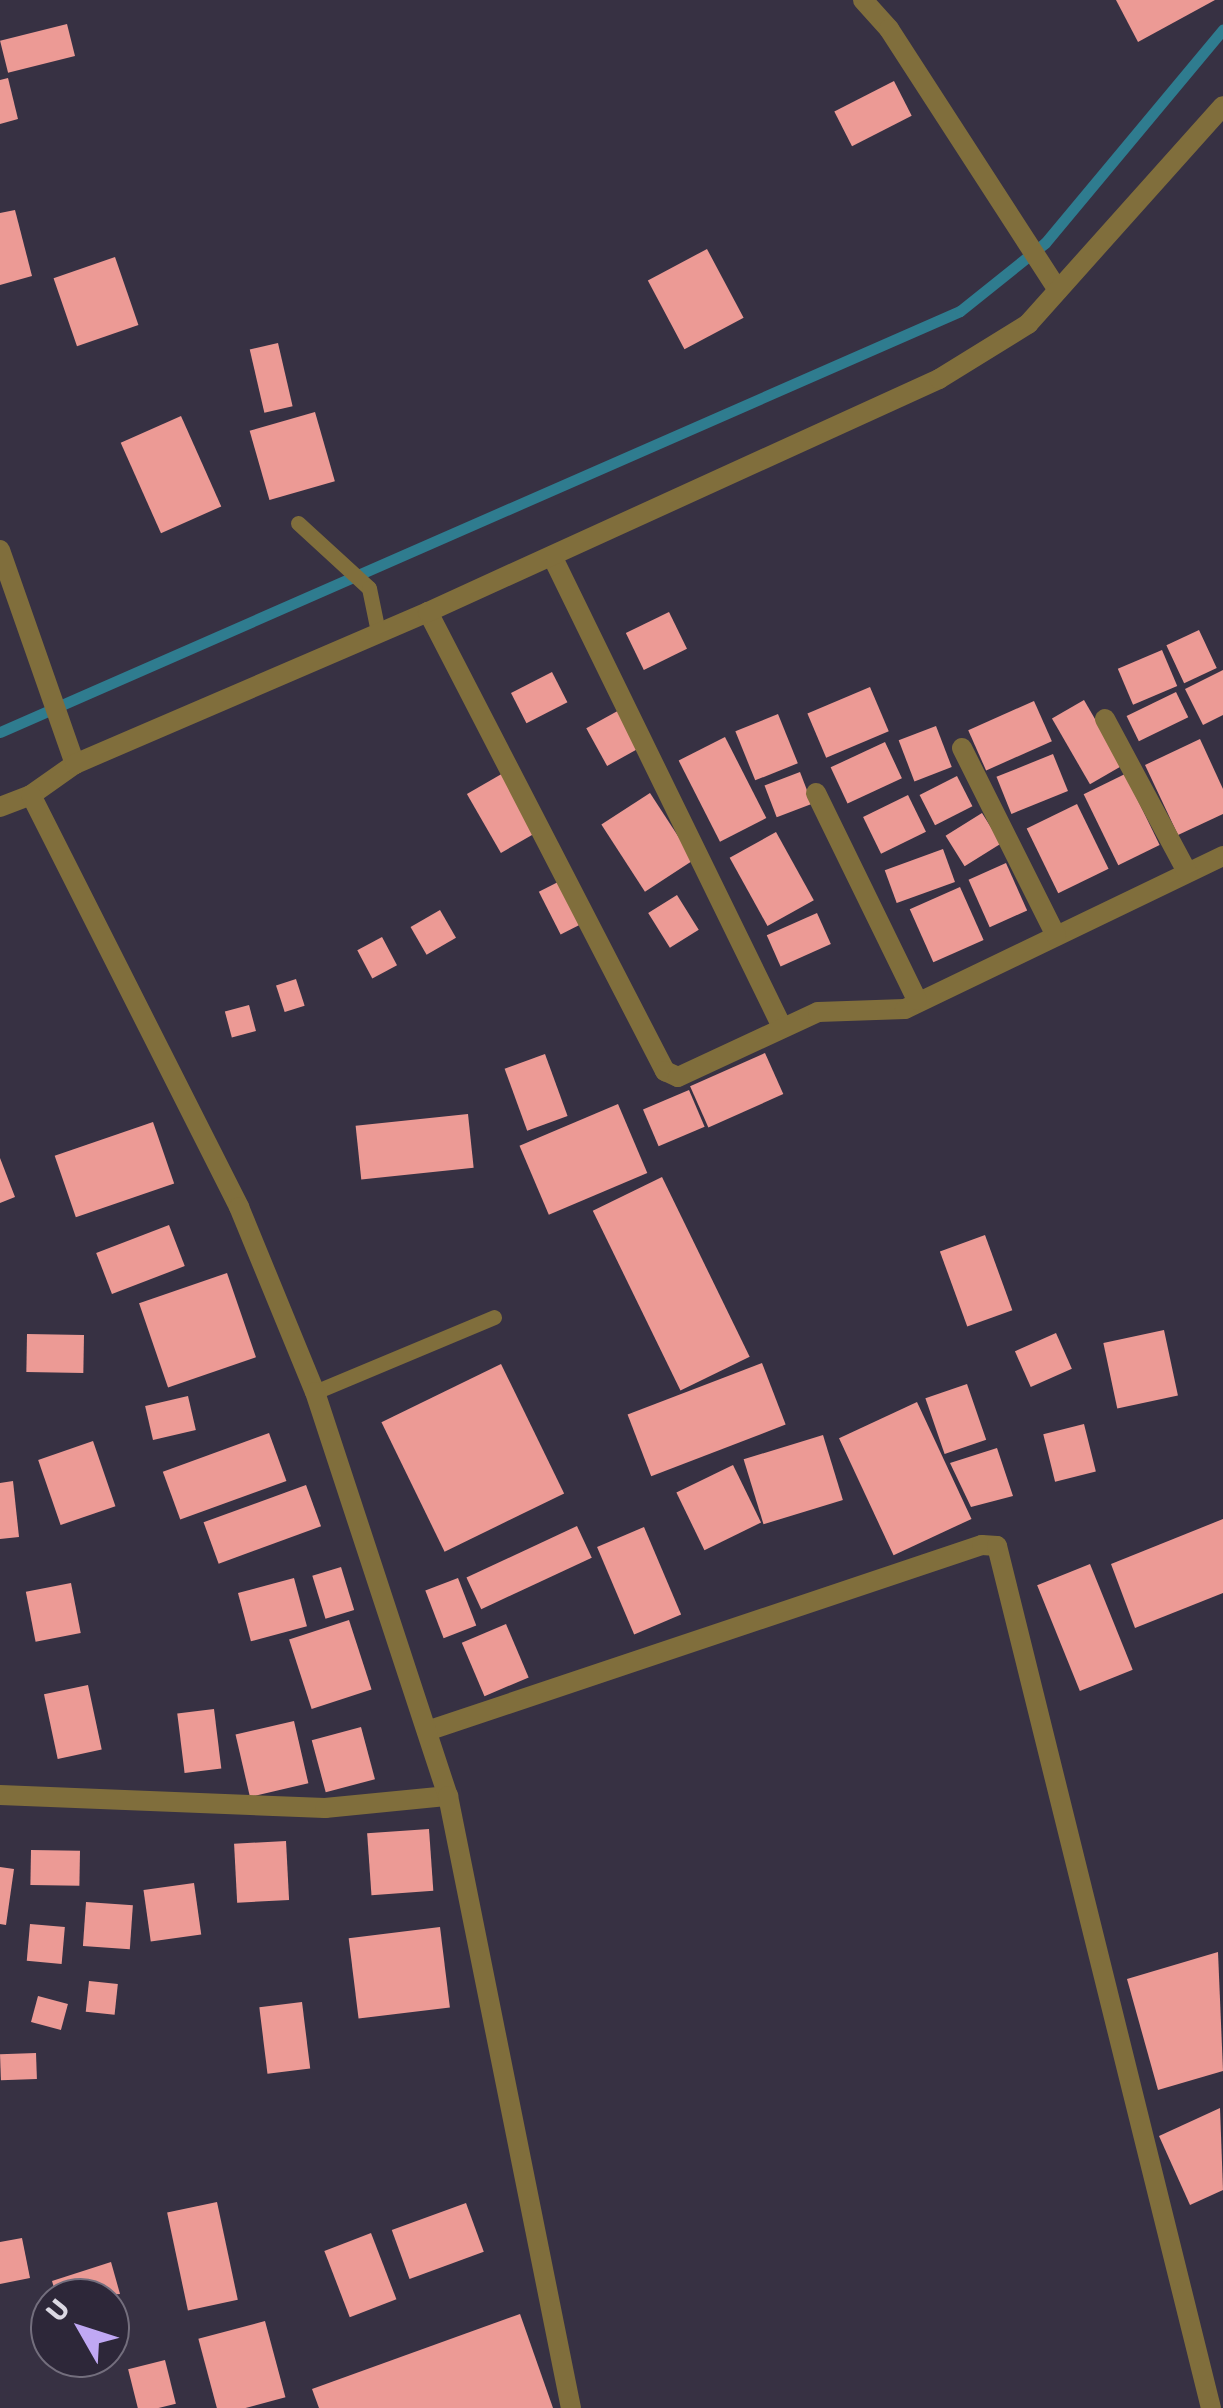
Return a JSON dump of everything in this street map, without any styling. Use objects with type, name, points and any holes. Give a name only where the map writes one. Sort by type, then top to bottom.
[{"type":"street","points":[[863,0],[889,29],[1058,290]]},
{"type":"street","points":[[0,806],[32,795],[73,756],[428,612],[938,379],[1028,324],[1223,106]]},
{"type":"street","points":[[0,550],[73,756]]},
{"type":"street","points":[[552,556],[782,1027]]},
{"type":"street","points":[[428,612],[664,1070],[685,1079],[782,1027],[830,1008],[887,1014],[1223,856]]},
{"type":"street","points":[[1105,719],[1187,872]]},
{"type":"street","points":[[962,748],[1056,936]]},
{"type":"street","points":[[816,793],[917,1000]]},
{"type":"street","points":[[32,795],[239,1207],[316,1392],[448,1796],[572,2408]]},
{"type":"street","points":[[427,1731],[982,1545],[997,1546],[1211,2408]]},
{"type":"street","points":[[0,1795],[325,1808],[448,1796]]},
{"type":"lane","points":[[298,522],[354,568],[369,588],[378,632]]},
{"type":"lane","points":[[316,1392],[494,1317]]},
{"type":"building","points":[[1116,0],[1215,0],[1138,42]]},
{"type":"building","points":[[67,24],[75,56],[8,73],[0,41]]},
{"type":"building","points":[[8,78],[18,119],[0,124],[0,80]]},
{"type":"building","points":[[894,81],[912,116],[852,146],[834,111]]},
{"type":"building","points":[[15,210],[32,276],[0,285],[0,213]]},
{"type":"building","points":[[707,249],[744,318],[684,349],[648,280]]},
{"type":"building","points":[[115,257],[138,325],[77,346],[54,278]]},
{"type":"building","points":[[278,343],[293,406],[264,413],[250,350]]},
{"type":"building","points":[[315,412],[335,481],[269,500],[250,431]]},
{"type":"building","points":[[181,416],[221,506],[161,533],[121,443]]},
{"type":"building","points":[[669,612],[687,649],[644,670],[626,633]]},
{"type":"building","points":[[1199,630],[1217,668],[1184,683],[1166,645]]},
{"type":"building","points":[[1162,650],[1177,686],[1133,705],[1118,669]]},
{"type":"building","points":[[1223,670],[1223,715],[1203,725],[1185,689]]},
{"type":"building","points":[[552,672],[567,702],[526,723],[511,693]]},
{"type":"building","points":[[870,687],[889,731],[826,758],[807,714]]},
{"type":"building","points":[[1176,692],[1188,717],[1139,741],[1127,716]]},
{"type":"building","points":[[1084,700],[1122,766],[1090,784],[1052,718]]},
{"type":"building","points":[[1034,701],[1052,741],[986,770],[968,730]]},
{"type":"building","points":[[623,708],[644,746],[607,766],[586,728]]},
{"type":"building","points":[[778,714],[798,763],[755,780],[735,731]]},
{"type":"building","points":[[936,726],[952,767],[914,781],[899,740]]},
{"type":"building","points":[[725,737],[766,818],[720,842],[679,761]]},
{"type":"building","points":[[1200,739],[1223,789],[1223,814],[1178,835],[1145,765]]},
{"type":"building","points":[[885,742],[902,778],[848,804],[831,767]]},
{"type":"building","points":[[1053,754],[1068,791],[1011,814],[996,777]]},
{"type":"building","points":[[505,772],[539,831],[501,853],[467,794]]},
{"type":"building","points":[[800,772],[812,804],[777,817],[765,786]]},
{"type":"building","points":[[1125,774],[1160,845],[1118,865],[1084,794]]},
{"type":"building","points":[[957,776],[972,806],[935,825],[920,795]]},
{"type":"building","points":[[650,793],[694,860],[645,892],[601,825]]},
{"type":"building","points":[[908,795],[926,832],[881,854],[863,817]]},
{"type":"building","points":[[1077,804],[1109,869],[1058,893],[1027,829]]},
{"type":"building","points":[[982,813],[1001,844],[965,866],[946,836]]},
{"type":"building","points":[[776,832],[814,900],[767,926],[730,858]]},
{"type":"building","points":[[943,849],[955,882],[897,903],[885,870]]},
{"type":"building","points":[[1006,863],[1027,911],[990,927],[969,880]]},
{"type":"building","points":[[562,880],[584,923],[561,935],[539,892]]},
{"type":"building","points":[[960,887],[984,940],[933,962],[910,909]]},
{"type":"building","points":[[677,895],[699,930],[670,948],[648,913]]},
{"type":"building","points":[[440,910],[456,938],[427,955],[411,927]]},
{"type":"building","points":[[817,913],[831,944],[781,966],[767,935]]},
{"type":"building","points":[[382,937],[397,965],[372,978],[357,950]]},
{"type":"building","points":[[296,979],[305,1006],[285,1012],[276,985]]},
{"type":"building","points":[[249,1005],[256,1031],[232,1038],[225,1011]]},
{"type":"building","points":[[765,1053],[783,1094],[708,1127],[690,1086]]},
{"type":"building","points":[[545,1054],[568,1116],[527,1131],[505,1069]]},
{"type":"building","points":[[689,1090],[705,1127],[659,1146],[643,1110]]},
{"type":"building","points":[[618,1104],[647,1173],[549,1215],[520,1146]]},
{"type":"building","points":[[468,1114],[474,1168],[361,1180],[356,1126]]},
{"type":"building","points":[[153,1122],[174,1183],[76,1217],[55,1156]]},
{"type":"building","points":[[0,1158],[15,1197],[0,1203]]},
{"type":"building","points":[[662,1177],[750,1357],[680,1391],[593,1211]]},
{"type":"building","points":[[169,1225],[185,1266],[112,1294],[96,1253]]},
{"type":"building","points":[[985,1235],[1012,1310],[967,1327],[940,1251]]},
{"type":"building","points":[[227,1273],[256,1357],[168,1387],[139,1303]]},
{"type":"building","points":[[1164,1330],[1178,1396],[1117,1408],[1103,1343]]},
{"type":"building","points":[[1056,1333],[1072,1369],[1031,1387],[1015,1351]]},
{"type":"building","points":[[27,1334],[84,1335],[83,1373],[26,1372]]},
{"type":"building","points":[[762,1363],[786,1425],[651,1476],[628,1415]]},
{"type":"building","points":[[501,1364],[564,1493],[445,1552],[381,1422]]},
{"type":"building","points":[[967,1384],[986,1440],[945,1454],[925,1398]]},
{"type":"building","points":[[188,1396],[196,1430],[153,1440],[145,1406]]},
{"type":"building","points":[[917,1402],[972,1519],[894,1555],[839,1438]]},
{"type":"building","points":[[1084,1424],[1096,1472],[1055,1482],[1043,1434]]},
{"type":"building","points":[[269,1433],[286,1481],[180,1520],[163,1472]]},
{"type":"building","points":[[823,1435],[843,1500],[764,1524],[744,1459]]},
{"type":"building","points":[[93,1441],[115,1506],[61,1525],[38,1460]]},
{"type":"building","points":[[997,1448],[1013,1496],[971,1507],[950,1463]]},
{"type":"building","points":[[733,1465],[761,1523],[704,1550],[676,1493]]},
{"type":"building","points":[[13,1481],[19,1537],[0,1539],[0,1483]]},
{"type":"building","points":[[306,1485],[321,1526],[219,1564],[204,1522]]},
{"type":"building","points":[[1223,1519],[1223,1593],[1135,1628],[1111,1564]]},
{"type":"building","points":[[577,1526],[592,1558],[481,1609],[466,1578]]},
{"type":"building","points":[[644,1527],[681,1614],[634,1634],[597,1547]]},
{"type":"building","points":[[1090,1564],[1133,1670],[1080,1691],[1037,1585]]},
{"type":"building","points":[[341,1567],[354,1610],[325,1619],[312,1576]]},
{"type":"building","points":[[294,1578],[307,1626],[251,1641],[238,1593]]},
{"type":"building","points":[[458,1578],[476,1626],[444,1638],[425,1591]]},
{"type":"building","points":[[71,1583],[81,1633],[36,1642],[26,1592]]},
{"type":"building","points":[[349,1620],[372,1689],[312,1709],[289,1639]]},
{"type":"building","points":[[506,1624],[529,1677],[484,1696],[462,1643]]},
{"type":"building","points":[[88,1685],[102,1750],[58,1759],[44,1694]]},
{"type":"building","points":[[214,1709],[221,1769],[185,1773],[177,1714]]},
{"type":"building","points":[[294,1721],[308,1783],[250,1797],[236,1734]]},
{"type":"building","points":[[361,1727],[375,1779],[326,1792],[312,1740]]},
{"type":"building","points":[[429,1829],[433,1891],[371,1895],[367,1833]]},
{"type":"building","points":[[286,1841],[289,1900],[237,1903],[234,1844]]},
{"type":"building","points":[[31,1850],[80,1851],[79,1886],[30,1885]]},
{"type":"building","points":[[0,1867],[14,1869],[6,1925],[0,1924]]},
{"type":"building","points":[[194,1883],[201,1934],[151,1942],[143,1890]]},
{"type":"building","points":[[86,1902],[133,1905],[130,1949],[83,1946]]},
{"type":"building","points":[[30,1924],[65,1927],[62,1964],[27,1961]]},
{"type":"building","points":[[440,1927],[450,2007],[359,2019],[349,1938]]},
{"type":"building","points":[[1218,1952],[1223,2071],[1158,2090],[1127,1979]]},
{"type":"building","points":[[89,1981],[118,1984],[115,2015],[86,2012]]},
{"type":"building","points":[[38,1996],[68,2004],[61,2030],[31,2022]]},
{"type":"building","points":[[302,2002],[310,2069],[267,2074],[259,2007]]},
{"type":"building","points":[[36,2053],[37,2079],[1,2080],[0,2054]]},
{"type":"building","points":[[1220,2108],[1223,2190],[1190,2205],[1159,2136]]},
{"type":"building","points":[[217,2202],[238,2300],[188,2310],[167,2213]]},
{"type":"building","points":[[466,2203],[484,2252],[410,2279],[392,2230]]},
{"type":"building","points":[[371,2233],[396,2299],[350,2317],[324,2251]]},
{"type":"building","points":[[22,2238],[30,2278],[0,2284],[0,2242]]},
{"type":"building","points":[[111,2262],[116,2278],[61,2278]]},
{"type":"building","points":[[520,2314],[553,2408],[319,2408],[312,2389]]},
{"type":"building","points":[[265,2321],[285,2397],[246,2408],[217,2408],[198,2339]]},
{"type":"building","points":[[165,2360],[176,2404],[138,2408],[130,2369]]},
{"type":"waterway","points":[[0,732],[960,311],[1045,243],[1223,29]]}]
